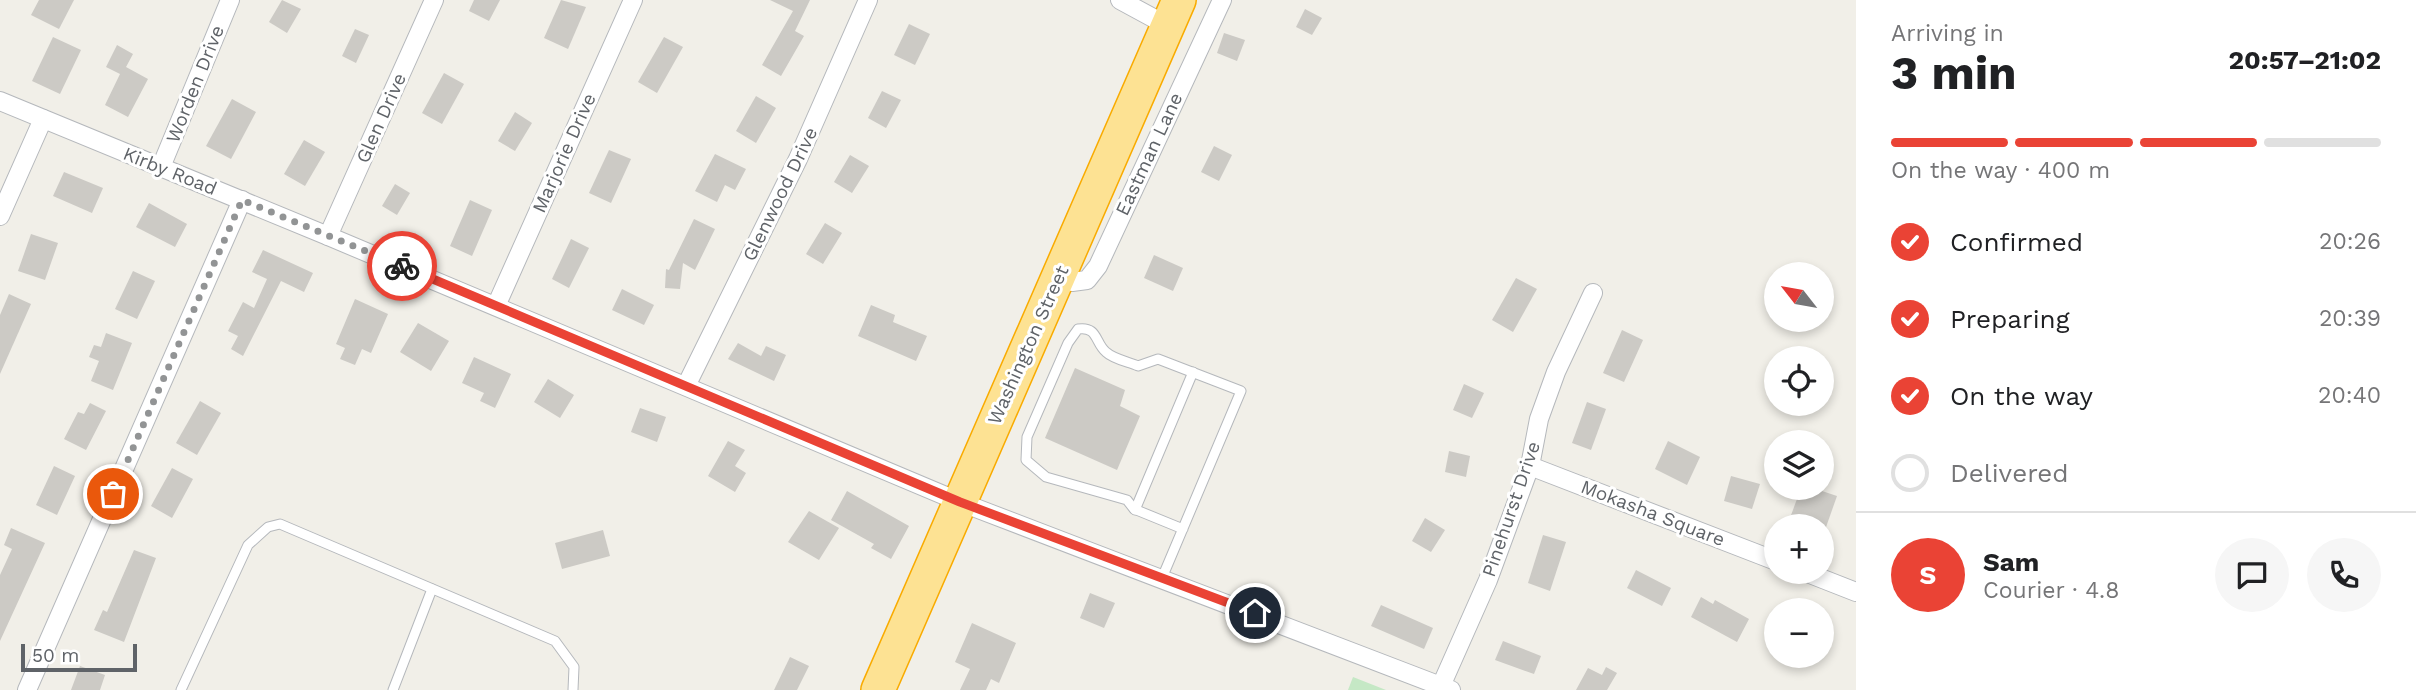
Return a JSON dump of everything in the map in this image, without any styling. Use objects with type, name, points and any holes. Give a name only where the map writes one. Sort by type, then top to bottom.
[{"type":"highway","name":"Washington Street","points":[[878,690],[1173,13]]},
{"type":"street","name":"Worden Drive","points":[[161,167],[230,0]]},
{"type":"street","name":"Glen Drive","points":[[328,236],[434,0]]},
{"type":"street","name":"Marjorie Drive","points":[[496,306],[633,0]]},
{"type":"street","name":"Glenwood Drive","points":[[686,386],[798,159],[868,0]]},
{"type":"street","points":[[1120,0],[1173,13]]},
{"type":"street","name":"Eastman Lane","points":[[1058,276],[1072,282],[1087,280],[1098,266],[1222,0]]},
{"type":"street","name":"Kirby Road","points":[[0,102],[242,200],[960,502],[1446,688]]},
{"type":"street","points":[[0,216],[43,119]]},
{"type":"street","points":[[27,690],[242,200]]},
{"type":"street","name":"Pinehurst Drive","points":[[1446,688],[1530,466],[1539,419],[1556,372],[1593,293]]},
{"type":"street","name":"Mokasha Square","points":[[1530,466],[1764,556]]},
{"type":"street","points":[[1834,583],[1856,592]]},
{"type":"lane","points":[[1162,578],[1241,391],[1158,359],[1138,366],[1106,352],[1095,333],[1089,329],[1079,329],[1068,343],[1027,437],[1026,460],[1038,472],[1127,500],[1135,510],[1182,529]]},
{"type":"lane","points":[[1135,510],[1193,372]]},
{"type":"lane","points":[[181,690],[248,545],[268,527],[280,524],[555,641],[574,667],[573,690]]},
{"type":"lane","points":[[393,690],[432,589]]},
{"type":"green space","points":[[1353,677],[1386,690],[1348,690]]},
{"type":"building","points":[[39,0],[74,0],[59,29],[31,15]]},
{"type":"building","points":[[282,0],[301,9],[287,33],[269,22]]},
{"type":"building","points":[[474,0],[500,0],[489,21],[469,11]]},
{"type":"building","points":[[561,0],[586,7],[568,49],[544,38]]},
{"type":"building","points":[[770,0],[810,0],[795,31],[804,36],[781,76],[762,65],[793,11]]},
{"type":"building","points":[[1305,9],[1322,18],[1312,35],[1296,27]]},
{"type":"building","points":[[909,24],[930,34],[915,65],[894,55]]},
{"type":"building","points":[[355,29],[369,35],[356,63],[342,56]]},
{"type":"building","points":[[1224,33],[1245,40],[1237,61],[1217,53]]},
{"type":"building","points":[[53,37],[81,50],[60,94],[32,81]]},
{"type":"building","points":[[664,37],[683,47],[657,93],[638,82]]},
{"type":"building","points":[[117,45],[133,54],[126,67],[148,79],[128,117],[105,105],[120,74],[106,67]]},
{"type":"building","points":[[444,73],[464,84],[442,124],[422,113]]},
{"type":"building","points":[[882,91],[901,100],[886,128],[868,118]]},
{"type":"building","points":[[756,96],[776,108],[756,143],[736,131]]},
{"type":"building","points":[[232,99],[256,112],[231,159],[206,146]]},
{"type":"building","points":[[515,112],[532,123],[515,151],[498,141]]},
{"type":"building","points":[[304,140],[325,152],[305,186],[284,174]]},
{"type":"building","points":[[1214,146],[1232,155],[1219,181],[1201,172]]},
{"type":"building","points":[[609,150],[631,159],[611,203],[589,193]]},
{"type":"building","points":[[715,154],[746,169],[735,190],[725,185],[717,202],[695,191]]},
{"type":"building","points":[[850,155],[869,166],[852,193],[834,182]]},
{"type":"building","points":[[64,172],[103,188],[92,213],[53,196]]},
{"type":"building","points":[[395,184],[410,193],[397,215],[382,206]]},
{"type":"building","points":[[470,200],[492,210],[472,256],[450,246]]},
{"type":"building","points":[[149,203],[187,224],[175,247],[136,227]]},
{"type":"building","points":[[694,219],[715,229],[695,270],[683,263],[680,289],[665,288],[666,269],[669,270]]},
{"type":"building","points":[[825,223],[842,233],[823,264],[806,254]]},
{"type":"building","points":[[31,234],[58,243],[45,280],[18,271]]},
{"type":"building","points":[[571,239],[589,248],[569,288],[552,279]]},
{"type":"building","points":[[263,250],[313,273],[304,292],[281,281],[243,356],[231,349],[238,336],[228,331],[243,302],[254,308],[267,279],[252,272]]},
{"type":"building","points":[[1154,255],[1183,268],[1173,291],[1144,278]]},
{"type":"building","points":[[133,271],[155,281],[137,319],[115,309]]},
{"type":"building","points":[[1516,278],[1537,289],[1513,332],[1492,320]]},
{"type":"building","points":[[622,289],[654,305],[644,325],[612,310]]},
{"type":"building","points":[[9,294],[31,304],[0,374],[0,315]]},
{"type":"building","points":[[355,299],[388,314],[371,353],[362,349],[355,365],[340,359],[345,348],[336,344]]},
{"type":"building","points":[[871,305],[895,315],[893,322],[927,336],[916,361],[858,336]]},
{"type":"building","points":[[418,323],[449,341],[431,371],[400,352]]},
{"type":"building","points":[[1622,330],[1643,340],[1624,382],[1603,373]]},
{"type":"building","points":[[106,333],[132,343],[113,390],[91,381],[99,361],[89,357],[94,345],[101,347]]},
{"type":"building","points":[[738,343],[761,356],[766,346],[786,355],[774,381],[728,359]]},
{"type":"building","points":[[474,357],[511,374],[495,408],[480,401],[484,393],[462,383]]},
{"type":"building","points":[[1075,368],[1125,390],[1120,406],[1140,416],[1117,470],[1045,438]]},
{"type":"building","points":[[548,379],[574,395],[560,418],[534,402]]},
{"type":"building","points":[[1464,384],[1484,393],[1472,418],[1453,410]]},
{"type":"building","points":[[200,401],[221,413],[197,455],[176,443]]},
{"type":"building","points":[[1587,402],[1606,409],[1591,450],[1572,443]]},
{"type":"building","points":[[90,403],[106,411],[86,450],[64,439],[78,412],[84,414]]},
{"type":"building","points":[[640,408],[666,417],[657,442],[631,432]]},
{"type":"building","points":[[728,441],[745,450],[735,466],[746,473],[735,492],[708,476]]},
{"type":"building","points":[[1668,441],[1700,457],[1687,485],[1655,469]]},
{"type":"building","points":[[1449,451],[1470,456],[1466,477],[1445,472]]},
{"type":"building","points":[[54,466],[75,476],[57,515],[36,505]]},
{"type":"building","points":[[172,468],[193,479],[172,518],[151,506]]},
{"type":"building","points":[[1731,476],[1760,484],[1752,509],[1724,501]]},
{"type":"building","points":[[847,491],[909,526],[891,559],[871,548],[874,544],[831,520]]},
{"type":"building","points":[[1834,495],[1837,496],[1831,514],[1791,514],[1797,500],[1834,500]]},
{"type":"building","points":[[809,511],[839,528],[819,560],[788,542]]},
{"type":"building","points":[[1425,518],[1445,530],[1431,552],[1412,541]]},
{"type":"building","points":[[11,528],[45,543],[0,641],[0,575],[12,549],[4,545]]},
{"type":"building","points":[[603,530],[610,556],[562,569],[555,543]]},
{"type":"building","points":[[1543,535],[1566,542],[1550,591],[1528,583]]},
{"type":"building","points":[[134,550],[156,558],[124,642],[94,630],[103,610],[107,612]]},
{"type":"building","points":[[1636,570],[1671,588],[1662,606],[1627,588]]},
{"type":"building","points":[[1090,593],[1115,603],[1104,628],[1080,618]]},
{"type":"building","points":[[1701,597],[1713,604],[1715,600],[1749,619],[1737,642],[1691,617]]},
{"type":"building","points":[[1381,605],[1433,628],[1424,649],[1371,626]]},
{"type":"building","points":[[972,623],[1016,643],[999,683],[991,679],[986,690],[960,690],[970,669],[955,662]]},
{"type":"building","points":[[1503,641],[1541,656],[1534,674],[1495,660]]},
{"type":"building","points":[[790,657],[809,666],[797,690],[774,690]]},
{"type":"building","points":[[80,666],[105,675],[100,690],[71,690]]},
{"type":"building","points":[[1606,667],[1617,673],[1607,690],[1576,690],[1588,668],[1602,675]]},
{"type":"way so far","points":[[113,494],[242,200],[402,266]]},
{"type":"route","points":[[402,266],[960,502],[1255,613]]}]
